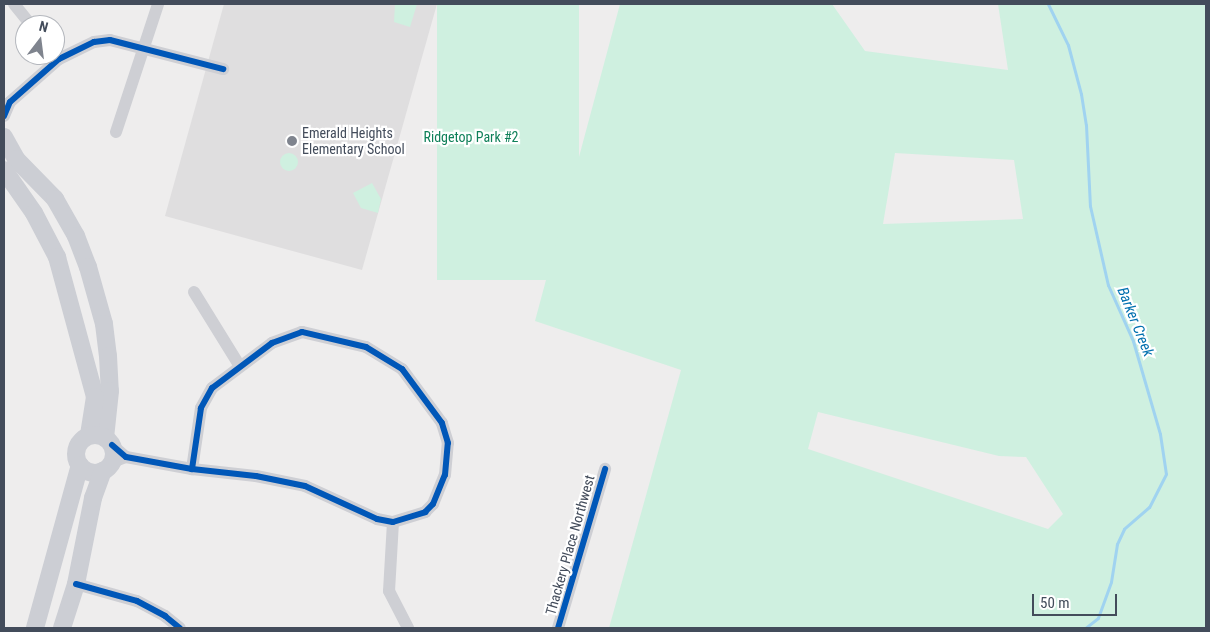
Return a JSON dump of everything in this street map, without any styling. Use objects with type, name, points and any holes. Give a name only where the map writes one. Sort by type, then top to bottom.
[{"type":"main road","points":[[4,137],[16,159],[55,199],[76,236],[88,267],[104,324],[108,356],[110,391],[108,451],[93,498],[76,584],[62,628]]},
{"type":"main road","points":[[4,170],[34,213],[57,258],[108,451]]},
{"type":"main road","points":[[35,628],[80,465],[78,447],[108,451]]},
{"type":"main road","points":[[80,465],[91,472],[108,451]]},
{"type":"street","points":[[14,4],[23,15]]},
{"type":"street","points":[[116,132],[158,4]]},
{"type":"street","points":[[65,53],[94,42],[110,40],[224,69]]},
{"type":"street","points":[[4,116],[7,103],[47,65]]},
{"type":"street","points":[[194,292],[239,365]]},
{"type":"street","points":[[108,451],[192,468],[305,486],[377,519],[394,522],[425,512],[433,504],[440,491],[447,459],[448,443],[442,423],[413,380],[382,355],[366,347],[314,333],[290,335],[239,365],[206,397],[192,468]]},
{"type":"street","name":"Thackery Place Northwest","points":[[558,628],[605,470]]},
{"type":"street","points":[[394,522],[390,591],[408,628]]},
{"type":"street","points":[[76,584],[137,601],[165,616],[180,628]]},
{"type":"shaded area","name":"Emerald Heights Elementary School","points":[[224,4],[437,4],[362,270],[165,216]]},
{"type":"green space","points":[[395,4],[417,4],[410,27],[394,22]]},
{"type":"green space","name":"Ridgetop Park #2","points":[[437,4],[579,4],[579,280],[437,280]]},
{"type":"green space","points":[[620,4],[832,4],[865,51],[1008,70],[998,4],[1206,4],[1206,628],[609,628],[681,370],[535,321]],"holes":[[[895,153],[1014,160],[1023,219],[883,224]],[[818,412],[999,456],[1026,457],[1063,514],[1048,529],[808,449]]]},
{"type":"green space","points":[[289,153],[295,156],[298,162],[295,168],[289,171],[283,168],[280,162],[283,156]]},
{"type":"green space","points":[[372,183],[381,199],[378,213],[361,208],[353,193]]},
{"type":"waterway","name":"Barker Creek","points":[[1048,4],[1068,45],[1081,94],[1086,125],[1090,206],[1108,285],[1133,341],[1160,434],[1166,474],[1149,507],[1124,529],[1117,544],[1111,582],[1098,618],[1085,628]]},
{"type":"cycle path","points":[[4,116],[10,102],[59,59],[94,42],[110,40],[223,69]]},
{"type":"cycle path","points":[[112,445],[126,457],[192,469],[256,476],[305,486],[377,519],[393,522],[425,512],[433,504],[445,475],[448,443],[442,423],[402,369],[366,347],[302,332],[272,343],[212,388],[201,408],[192,469]]},
{"type":"cycle path","points":[[558,628],[605,469]]},
{"type":"cycle path","points":[[76,584],[137,601],[165,616],[180,628]]},
{"type":"place","name":"Emerald Heights Elementary School","points":[[292,141]]}]
